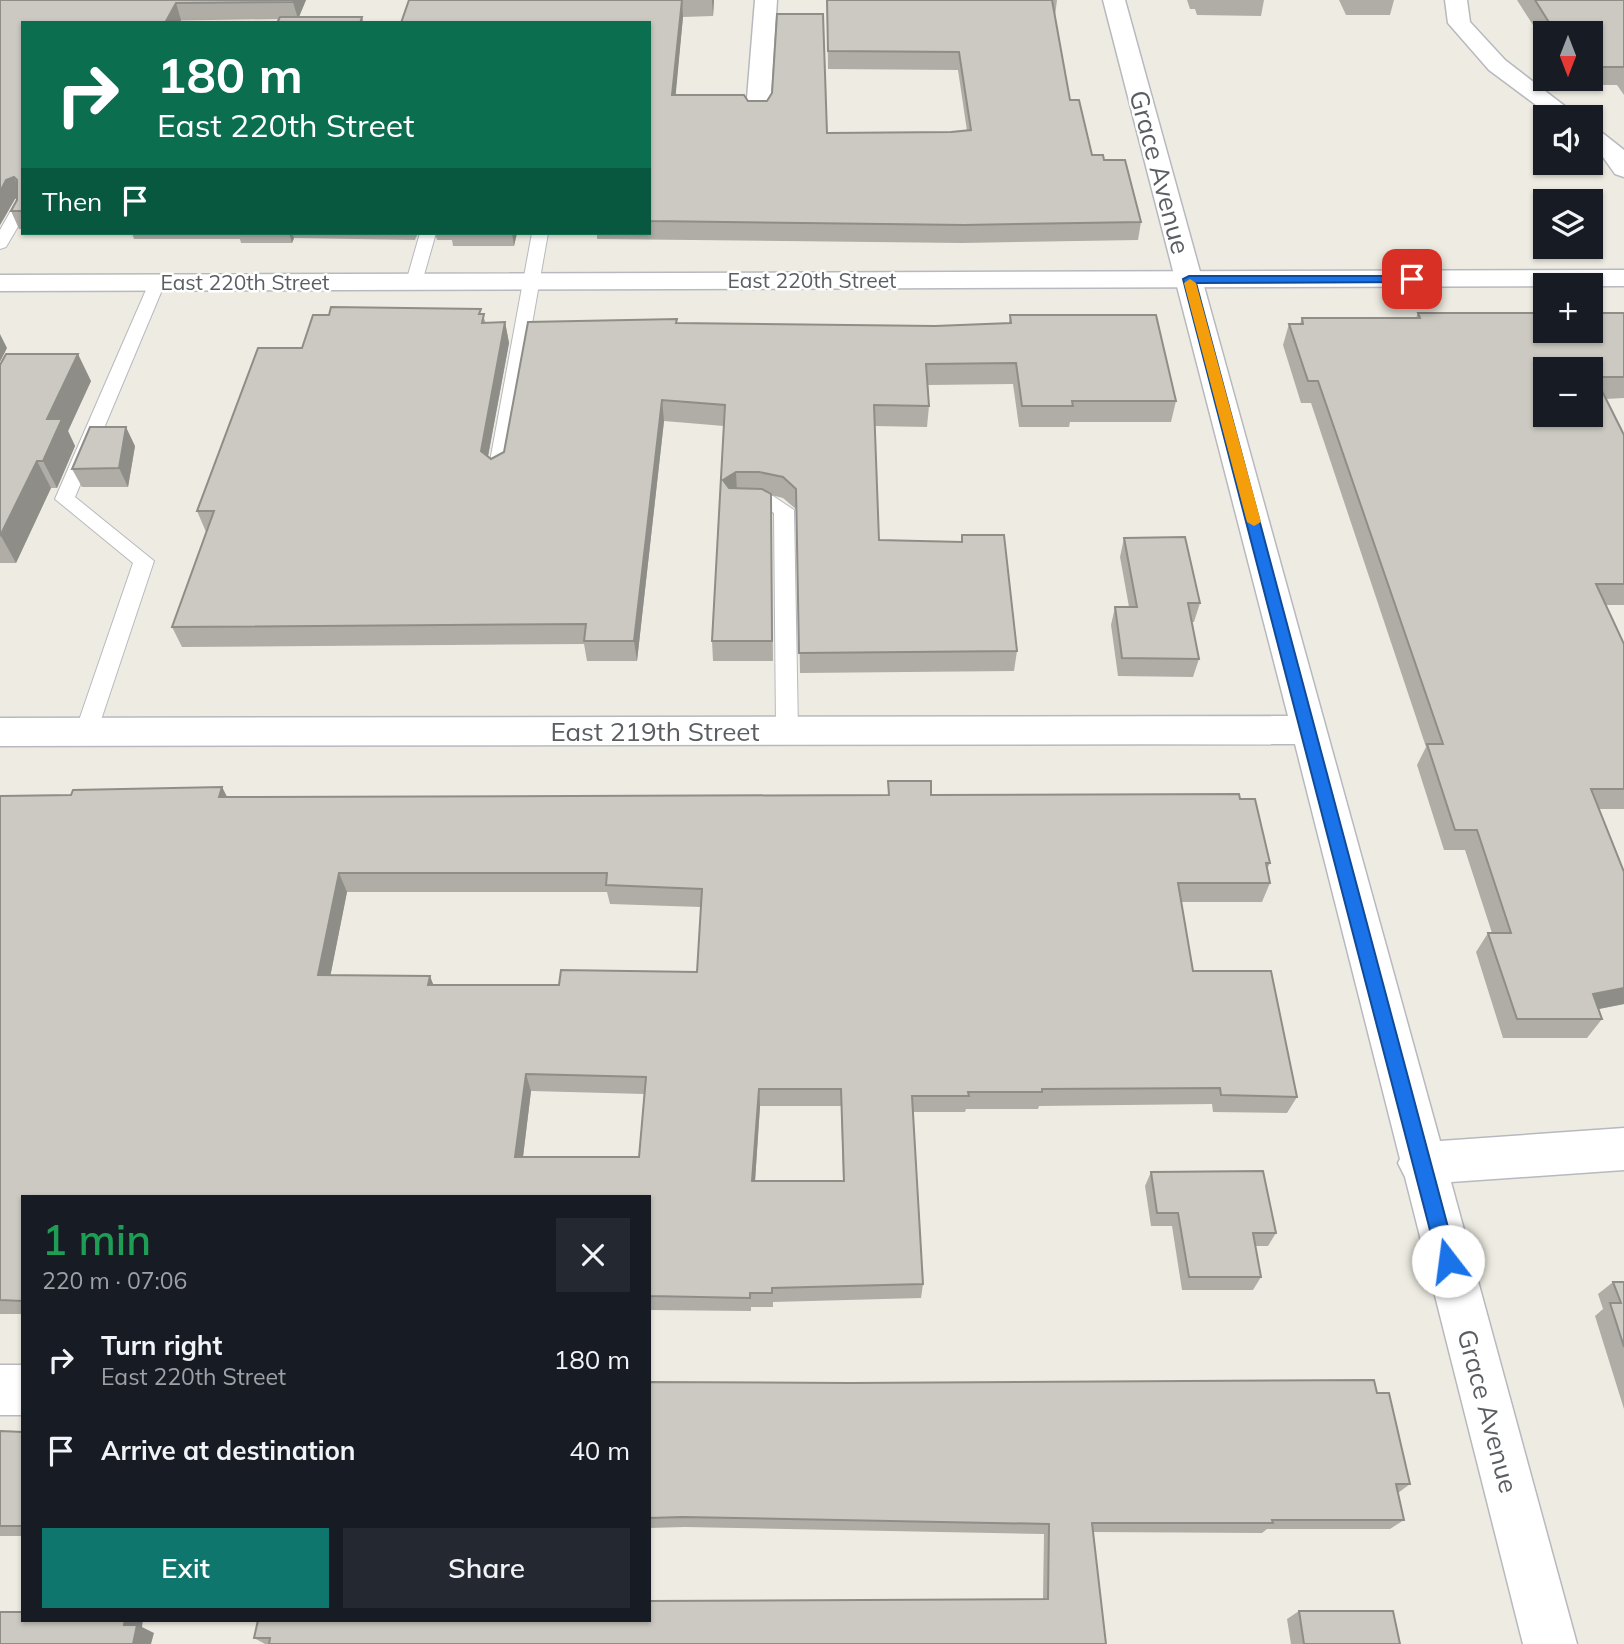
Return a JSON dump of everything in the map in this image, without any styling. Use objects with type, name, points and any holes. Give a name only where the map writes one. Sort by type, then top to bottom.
[{"type":"street","points":[[758,111],[766,0]]},
{"type":"street","name":"Grace Avenue","points":[[1114,0],[1310,730],[1421,1163],[1550,1644]]},
{"type":"street","points":[[1457,0],[1459,23],[1497,65],[1551,105]]},
{"type":"street","points":[[1603,145],[1624,169]]},
{"type":"street","name":"East 220th Street","points":[[0,284],[1624,278]]},
{"type":"street","name":"East 219th Street","points":[[0,732],[1310,730]]},
{"type":"street","points":[[1421,1163],[1624,1149]]},
{"type":"street","points":[[0,1390],[21,1390]]},
{"type":"lane","points":[[0,244],[21,207]]},
{"type":"lane","points":[[414,282],[427,235]]},
{"type":"lane","points":[[497,472],[540,235]]},
{"type":"lane","points":[[86,732],[144,561],[65,499],[157,283]]},
{"type":"lane","points":[[737,501],[766,501],[783,510],[787,730]]},
{"type":"building","points":[[0,0],[294,0],[176,3],[166,21],[21,21],[21,211],[11,211],[17,200],[17,180],[14,177],[6,180],[0,192]]},
{"type":"building","points":[[409,0],[682,0],[672,95],[744,95],[748,101],[767,101],[772,93],[777,14],[823,14],[827,133],[951,132],[971,130],[959,52],[828,51],[827,0],[1052,0],[1070,100],[1079,100],[1092,155],[1103,155],[1104,160],[1125,160],[1141,222],[964,225],[651,221],[651,21],[402,21]]},
{"type":"building","points":[[1535,0],[1624,0],[1624,67],[1603,67],[1603,21],[1548,21]]},
{"type":"building","points":[[280,17],[362,17],[361,21],[278,21]]},
{"type":"building","points":[[331,307],[481,309],[479,314],[484,314],[482,323],[505,322],[481,451],[491,459],[504,452],[528,322],[677,319],[676,323],[935,326],[1011,323],[1010,315],[1156,315],[1176,401],[1072,401],[1073,406],[1022,406],[1016,363],[926,364],[929,406],[874,405],[879,540],[962,542],[962,535],[1004,535],[1017,651],[799,653],[796,489],[783,477],[759,472],[736,472],[723,480],[729,488],[762,489],[771,494],[772,641],[712,641],[725,405],[662,400],[634,641],[584,641],[586,624],[172,627],[214,511],[197,511],[258,348],[302,348],[313,315],[329,315]]},
{"type":"building","points":[[1418,313],[1533,313],[1533,343],[1603,343],[1603,313],[1624,313],[1624,377],[1603,377],[1603,357],[1533,357],[1533,427],[1603,427],[1603,393],[1624,435],[1624,584],[1596,584],[1624,644],[1624,789],[1591,789],[1624,872],[1624,988],[1593,994],[1602,1019],[1517,1019],[1488,933],[1511,933],[1477,830],[1455,830],[1427,744],[1443,744],[1318,381],[1308,381],[1289,324],[1303,324],[1302,318],[1420,318]]},
{"type":"building","points":[[6,354],[78,354],[47,419],[62,419],[43,461],[37,461],[0,536],[0,365]]},
{"type":"building","points":[[90,427],[126,427],[119,468],[72,469]]},
{"type":"building","points":[[1185,537],[1200,603],[1188,603],[1199,659],[1122,658],[1115,607],[1137,607],[1124,538]]},
{"type":"building","points":[[888,781],[931,781],[931,795],[1239,794],[1240,799],[1255,799],[1270,863],[1266,863],[1270,883],[1178,883],[1193,971],[1271,971],[1297,1097],[1221,1095],[1220,1088],[1042,1089],[1042,1092],[968,1092],[969,1096],[912,1096],[923,1284],[772,1288],[772,1293],[750,1293],[750,1298],[651,1296],[651,1195],[21,1195],[21,1301],[0,1300],[0,796],[71,795],[73,790],[222,787],[219,797],[889,795]],"holes":[[[339,873],[607,873],[606,885],[702,889],[697,972],[561,970],[559,985],[428,985],[430,976],[318,975]],[[526,1074],[646,1077],[639,1157],[515,1157]],[[759,1089],[841,1089],[844,1181],[752,1181]]]},
{"type":"building","points":[[1263,1171],[1276,1233],[1253,1233],[1261,1277],[1189,1277],[1178,1213],[1157,1213],[1151,1172]]},
{"type":"building","points":[[1613,1282],[1624,1282],[1624,1347],[1610,1303],[1621,1303]]},
{"type":"building","points":[[1374,1380],[1377,1393],[1389,1393],[1410,1484],[1396,1484],[1404,1520],[1092,1523],[1106,1644],[269,1644],[270,1638],[254,1638],[258,1622],[651,1622],[651,1601],[1048,1599],[1049,1524],[651,1518],[651,1382]]},
{"type":"building","points":[[0,1431],[21,1432],[21,1526],[0,1526]]},
{"type":"building","points":[[1299,1611],[1393,1611],[1400,1644],[1304,1644]]},
{"type":"building","points":[[0,1612],[21,1612],[21,1622],[125,1622],[124,1625],[137,1625],[133,1644],[0,1644]]},
{"type":"slow traffic","points":[[1190,283],[1254,522]]},
{"type":"route","points":[[1412,279],[1189,279],[1448,1261]]}]
